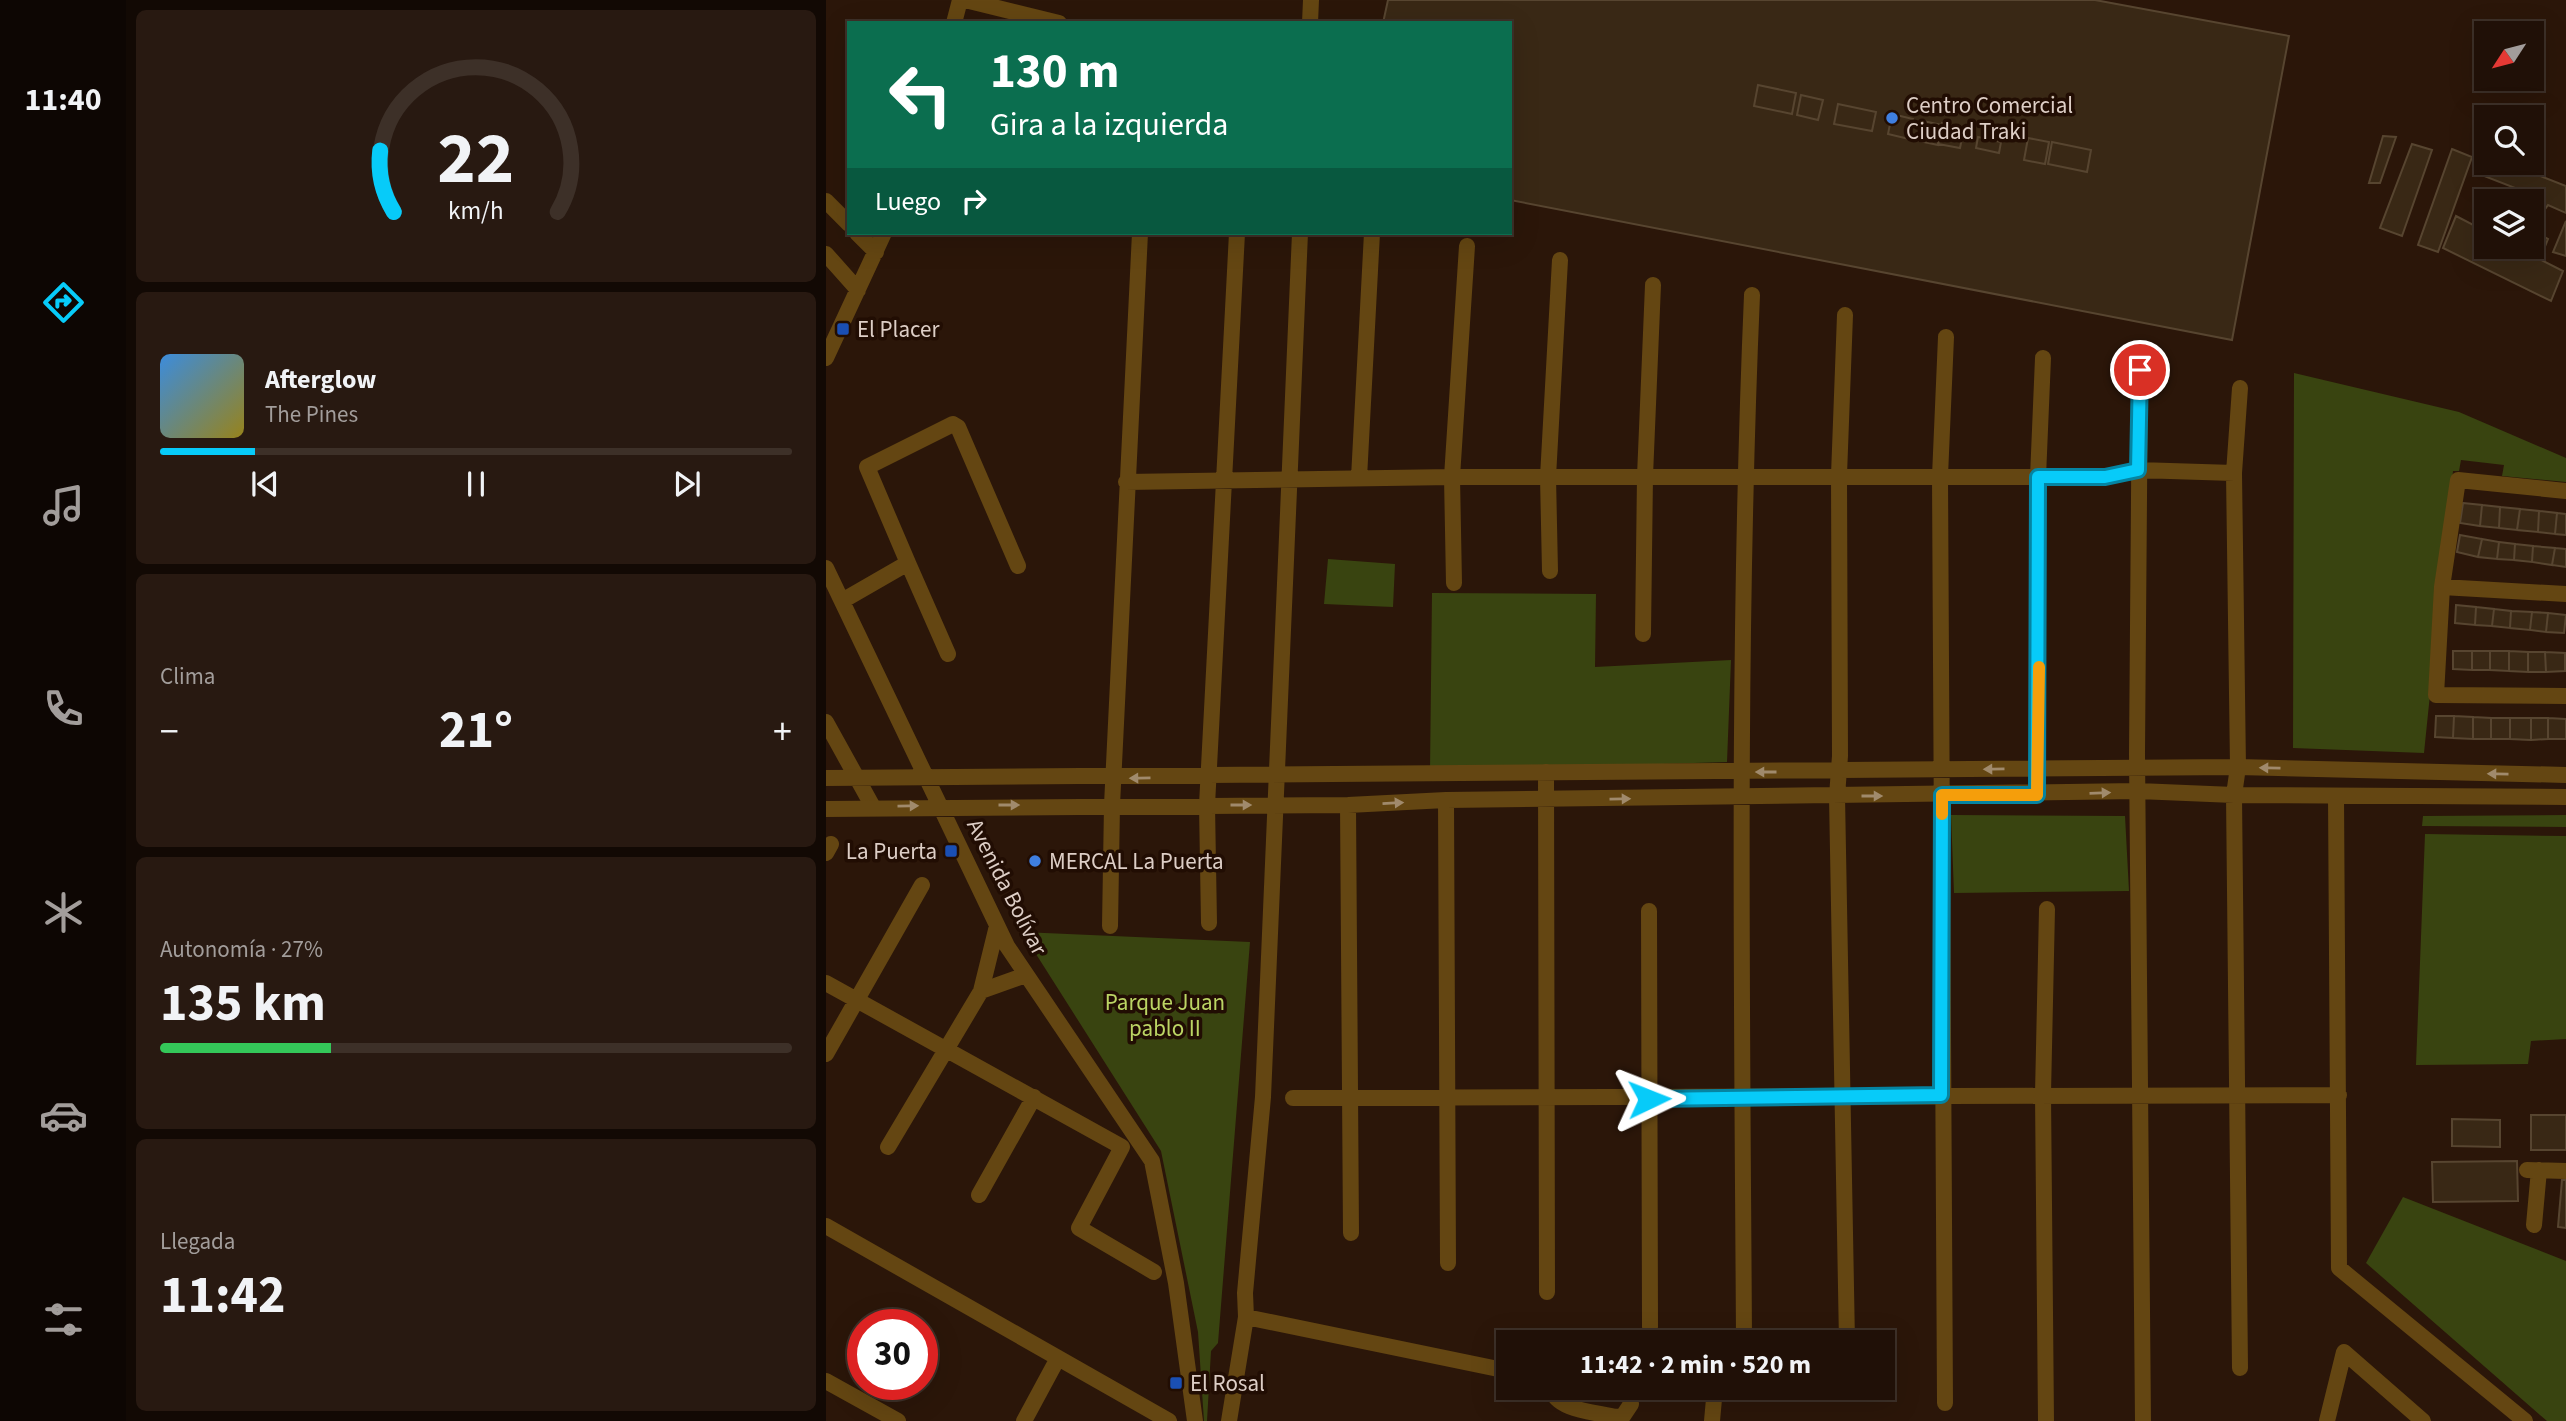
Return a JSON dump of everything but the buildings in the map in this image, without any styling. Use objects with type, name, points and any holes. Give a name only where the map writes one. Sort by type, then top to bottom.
[{"type":"street","points":[[955,21],[962,0],[1050,21]]},
{"type":"street","points":[[1310,21],[1311,0]]},
{"type":"street","points":[[826,201],[847,222]]},
{"type":"street","points":[[859,235],[876,252]]},
{"type":"street","points":[[826,358],[883,235]]},
{"type":"street","points":[[1110,926],[1112,805],[1140,235]]},
{"type":"street","points":[[1209,923],[1206,805],[1237,235]]},
{"type":"street","points":[[1228,1421],[1246,1317],[1245,1293],[1263,1097],[1300,235]]},
{"type":"street","points":[[1359,478],[1372,235]]},
{"type":"street","points":[[1454,583],[1452,477],[1467,246]]},
{"type":"street","points":[[826,254],[858,290]]},
{"type":"street","points":[[1550,571],[1548,477],[1560,260]]},
{"type":"street","points":[[1643,634],[1645,476],[1653,285]]},
{"type":"street","points":[[1744,1330],[1740,772],[1744,476],[1752,295]]},
{"type":"street","points":[[1845,315],[1839,475],[1837,796],[1846,1330]]},
{"type":"street","points":[[1945,1403],[1941,1095],[1940,476],[1946,337]]},
{"type":"street","points":[[2037,795],[2038,477],[2043,358]]},
{"type":"street","points":[[2140,370],[2137,769],[2143,1421]]},
{"type":"street","points":[[2240,388],[2234,473],[2238,767],[2234,795],[2240,1368]]},
{"type":"street","points":[[948,654],[867,467],[953,424],[958,426],[1018,566]]},
{"type":"street","points":[[1126,482],[1839,475],[2105,477],[2138,470],[2234,473]]},
{"type":"street","points":[[2566,491],[2458,480],[2442,587],[2436,695],[2566,696]]},
{"type":"street","points":[[842,601],[908,563]]},
{"type":"street","name":"Avenida Bolívar","points":[[826,568],[997,926],[1026,975],[1152,1161],[1176,1283],[1195,1421]]},
{"type":"street","points":[[2442,587],[2566,594]]},
{"type":"street","points":[[826,722],[873,807]]},
{"type":"street","points":[[826,778],[927,775],[1114,778],[2238,767],[2566,775]]},
{"type":"street","points":[[1546,772],[1547,1292]]},
{"type":"street","points":[[826,809],[941,806],[1348,805],[1446,800],[2037,795],[2138,791],[2234,795],[2566,797]]},
{"type":"street","points":[[2336,796],[2339,1268],[2525,1421]]},
{"type":"street","points":[[1446,800],[1448,1263]]},
{"type":"street","points":[[1348,805],[1351,1233]]},
{"type":"street","points":[[826,1054],[922,885]]},
{"type":"street","points":[[2046,1421],[2043,1094],[2047,909]]},
{"type":"street","points":[[1649,911],[1650,1327]]},
{"type":"street","points":[[888,1147],[981,991],[997,926]]},
{"type":"street","points":[[981,991],[1026,975]]},
{"type":"street","points":[[826,983],[1122,1147],[1079,1228],[1154,1272]]},
{"type":"street","points":[[1293,1098],[2339,1095]]},
{"type":"street","points":[[979,1195],[1034,1097]]},
{"type":"street","points":[[2534,1225],[2533,1170],[2566,1171]]},
{"type":"street","points":[[826,1226],[1169,1421]]},
{"type":"street","points":[[1246,1317],[1496,1369]]},
{"type":"street","points":[[2327,1421],[2344,1352],[2423,1421]]},
{"type":"street","points":[[1024,1421],[1058,1358]]},
{"type":"street","points":[[826,1381],[898,1421]]},
{"type":"street","points":[[1559,1400],[1564,1404],[1615,1417],[1623,1416],[1631,1404],[1630,1400]]},
{"type":"street","points":[[1712,1421],[1714,1400]]},
{"type":"green space","points":[[2294,373],[2459,412],[2566,458],[2566,482],[2502,476],[2504,465],[2461,460],[2459,471],[2453,471],[2424,753],[2293,748]]},
{"type":"green space","points":[[1328,559],[1395,564],[1393,607],[1324,604]]},
{"type":"green space","points":[[1432,593],[1596,594],[1595,667],[1731,660],[1727,762],[1430,771]]},
{"type":"green space","points":[[1951,815],[2125,816],[2129,891],[1954,893]]},
{"type":"green space","points":[[2566,815],[2566,827],[2422,826],[2423,816]]},
{"type":"green space","points":[[2425,834],[2566,836],[2566,1039],[2531,1041],[2528,1064],[2416,1065]]},
{"type":"green space","name":"Parque Juan pablo II","points":[[1022,932],[1250,942],[1218,1343],[1211,1351],[1207,1421],[1204,1421],[1198,1332],[1161,1151]]},
{"type":"green space","points":[[2403,1197],[2566,1261],[2566,1421],[2547,1421],[2366,1263]]},
{"type":"slow traffic","points":[[1942,814],[1942,795],[2037,795],[2039,667]]},
{"type":"place","name":"Centro Comercial Ciudad Traki","points":[[1892,118]]},
{"type":"place","name":"El Placer","points":[[843,329]]},
{"type":"place","name":"La Puerta","points":[[951,851]]},
{"type":"place","name":"MERCAL La Puerta","points":[[1035,861]]},
{"type":"place","name":"El Rosal","points":[[1176,1383]]},
{"type":"route","points":[[1649,1099],[1941,1095],[1942,795],[2037,795],[2038,477],[2105,477],[2138,470],[2140,370]]}]
